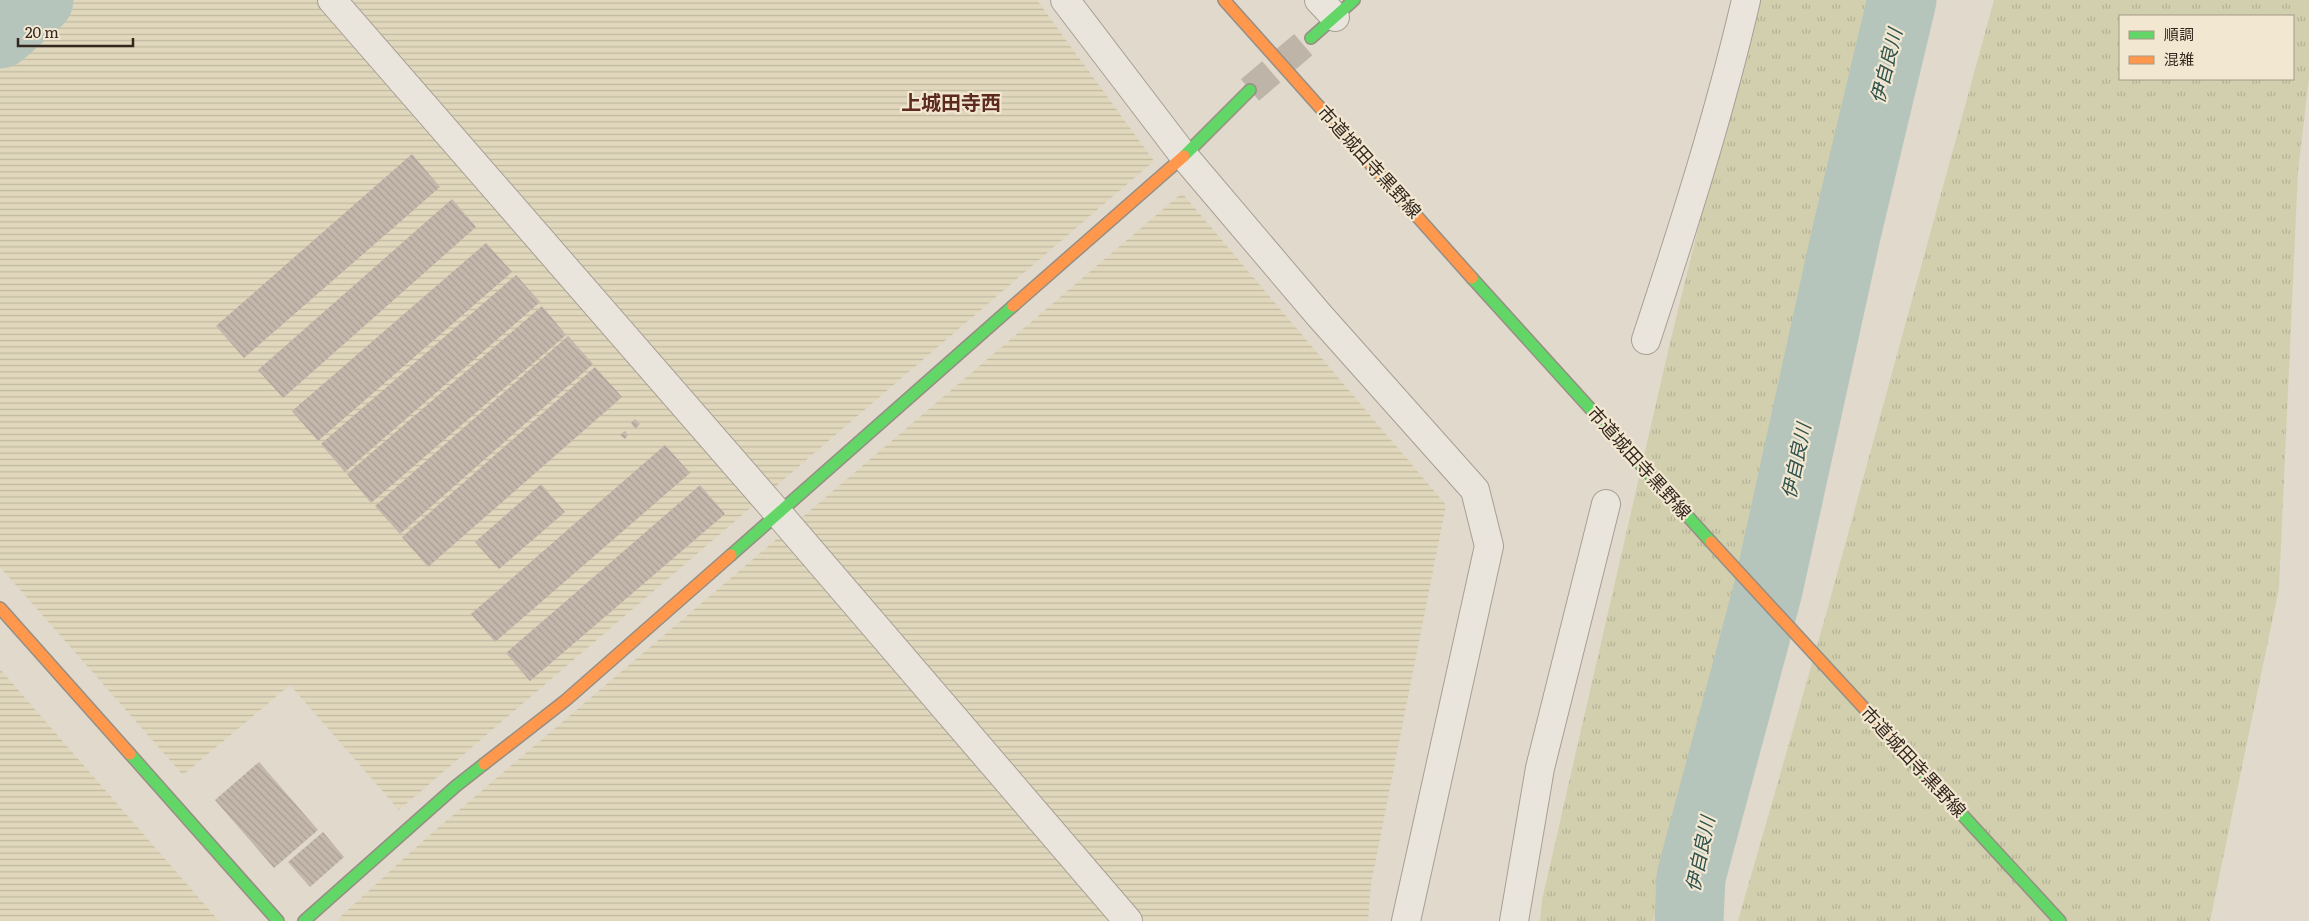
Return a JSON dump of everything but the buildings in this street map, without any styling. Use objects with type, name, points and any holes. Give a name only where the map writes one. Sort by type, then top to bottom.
[{"type":"street","points":[[332,0],[778,513],[1128,921]]},
{"type":"street","points":[[1065,0],[1184,156],[1319,315],[1475,490],[1489,546],[1406,921]]},
{"type":"street","name":"市道城田寺黒野線","points":[[1224,0],[1622,446],[2060,921]]},
{"type":"street","points":[[1646,340],[1700,176],[1726,86],[1746,0]]},
{"type":"street","points":[[1311,38],[1336,6]]},
{"type":"street","points":[[304,921],[456,786],[566,700],[1184,156],[1250,90]]},
{"type":"street","points":[[1514,921],[1540,768],[1606,504]]},
{"type":"street","points":[[0,608],[278,921]]},
{"type":"shaded area","points":[[0,0],[1037,0],[1154,161],[399,810],[290,685],[183,775],[0,567]]},
{"type":"shaded area","points":[[1182,193],[1446,505],[1371,884],[1368,921],[339,921],[339,918],[424,840]]},
{"type":"shaded area","points":[[0,669],[219,921],[0,921]]},
{"type":"green space","points":[[1754,0],[1885,0],[1854,115],[1817,295],[1688,765],[1653,921],[1540,921],[1542,900],[1669,347]]},
{"type":"green space","points":[[1994,0],[2309,0],[2309,78],[2298,171],[2279,588],[2210,921],[1738,921],[1825,618]]},
{"type":"waterway","points":[[0,34],[39,0]]},
{"type":"waterway","name":"伊自良川","points":[[1689,921],[1691,877],[1768,590],[1846,235],[1902,0]]},
{"type":"tunnel","points":[[1250,90],[1311,38]]},
{"type":"traffic: fast","points":[[1311,38],[1354,0]]},
{"type":"traffic: fast","points":[[1184,156],[1250,90]]},
{"type":"traffic: fast","points":[[1472,278],[1711,542]]},
{"type":"traffic: fast","points":[[731,555],[1013,306]]},
{"type":"traffic: fast","points":[[130,754],[278,921]]},
{"type":"traffic: fast","points":[[1911,759],[2060,921]]},
{"type":"traffic: fast","points":[[304,921],[456,786],[484,764]]},
{"type":"traffic: slow","points":[[1224,0],[1472,278]]},
{"type":"traffic: slow","points":[[1013,306],[1184,156]]},
{"type":"traffic: slow","points":[[1711,542],[1911,759]]},
{"type":"traffic: slow","points":[[484,764],[566,700],[731,555]]},
{"type":"traffic: slow","points":[[0,608],[130,754]]},
{"type":"district","name":"上城田寺西","points":[[951,103]]}]
